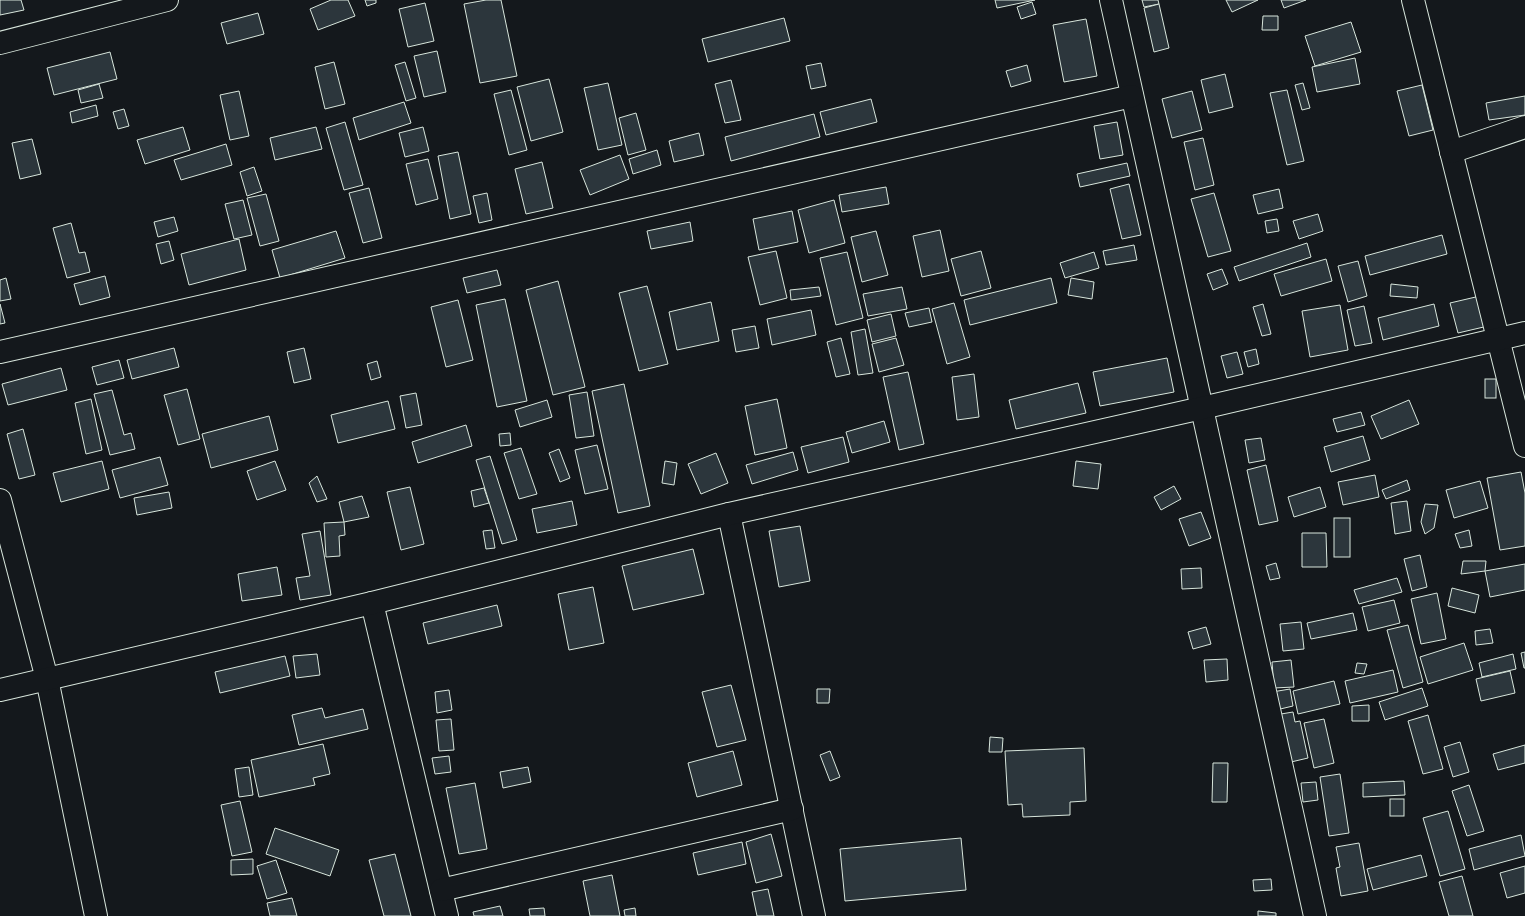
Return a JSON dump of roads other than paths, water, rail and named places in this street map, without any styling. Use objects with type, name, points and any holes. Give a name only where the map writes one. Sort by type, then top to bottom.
[{"type":"street","points":[[0,43],[167,0]]},
{"type":"street","points":[[1111,0],[1315,916]]},
{"type":"street","points":[[1413,0],[1525,446]]},
{"type":"street","points":[[0,352],[1132,96]]},
{"type":"street","points":[[1451,152],[1525,128]]},
{"type":"street","points":[[0,690],[372,603],[729,514],[1202,408],[1525,333]]},
{"type":"street","points":[[0,500],[47,679],[96,916]]},
{"type":"street","points":[[729,514],[814,916]]},
{"type":"street","points":[[372,603],[446,916]]},
{"type":"street","points":[[441,890],[792,809]]}]
